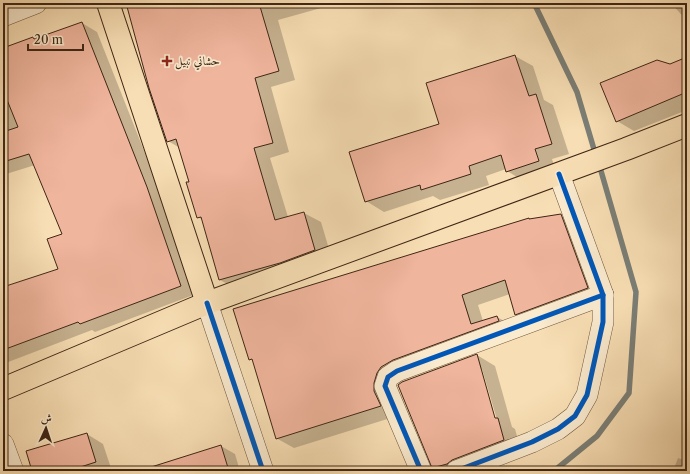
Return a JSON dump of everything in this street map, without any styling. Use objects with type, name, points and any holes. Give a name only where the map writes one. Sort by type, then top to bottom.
[{"type":"main road","points":[[108,3],[207,303]]},
{"type":"main road","points":[[3,389],[207,303],[559,174],[687,125]]},
{"type":"street","points":[[3,16],[36,3]]},
{"type":"street","points":[[456,471],[532,442],[558,430],[575,416],[587,395],[603,322],[603,295],[559,174]]},
{"type":"street","points":[[421,471],[385,386],[388,377],[405,368],[603,295]]},
{"type":"street","points":[[207,303],[263,471]]},
{"type":"street","points":[[3,444],[13,471]]},
{"type":"building","points":[[126,3],[259,3],[279,71],[255,78],[273,143],[254,148],[275,220],[304,212],[315,250],[280,263],[219,280],[201,217],[197,218],[186,182],[189,182],[176,139],[167,142],[149,88]]},
{"type":"building","points":[[82,22],[147,187],[181,286],[80,324],[78,322],[3,350],[3,287],[58,269],[47,239],[62,234],[29,154],[3,162],[3,132],[18,127],[3,90],[3,48]]},
{"type":"building","points":[[515,55],[529,96],[536,94],[552,144],[535,149],[539,161],[506,172],[501,155],[469,166],[471,174],[421,190],[420,185],[365,202],[349,152],[439,124],[426,83]]},
{"type":"building","points":[[687,57],[687,92],[616,122],[600,83],[657,60],[670,64]]},
{"type":"building","points":[[561,214],[588,288],[515,315],[505,280],[462,295],[471,324],[497,316],[499,321],[393,360],[381,367],[377,373],[374,383],[374,391],[381,406],[276,439],[252,359],[249,360],[233,309],[529,218]]},
{"type":"building","points":[[477,354],[495,418],[498,418],[504,440],[452,460],[447,464],[432,468],[398,385],[402,382]]},
{"type":"building","points":[[87,433],[96,462],[68,471],[32,471],[26,451]]},
{"type":"building","points":[[221,445],[229,471],[149,471],[148,468]]},
{"type":"waterway","points":[[534,3],[577,92],[596,156]]},
{"type":"waterway","points":[[554,471],[597,436],[629,393],[636,292],[599,164]]},
{"type":"cycle path","points":[[421,471],[385,386],[388,377],[397,371],[603,295],[559,174]]},
{"type":"cycle path","points":[[456,471],[532,442],[558,429],[575,416],[587,395],[603,322],[603,295]]},
{"type":"cycle path","points":[[207,303],[263,471]]},
{"type":"place","name":"حشاني نبيل","points":[[167,61]]}]
